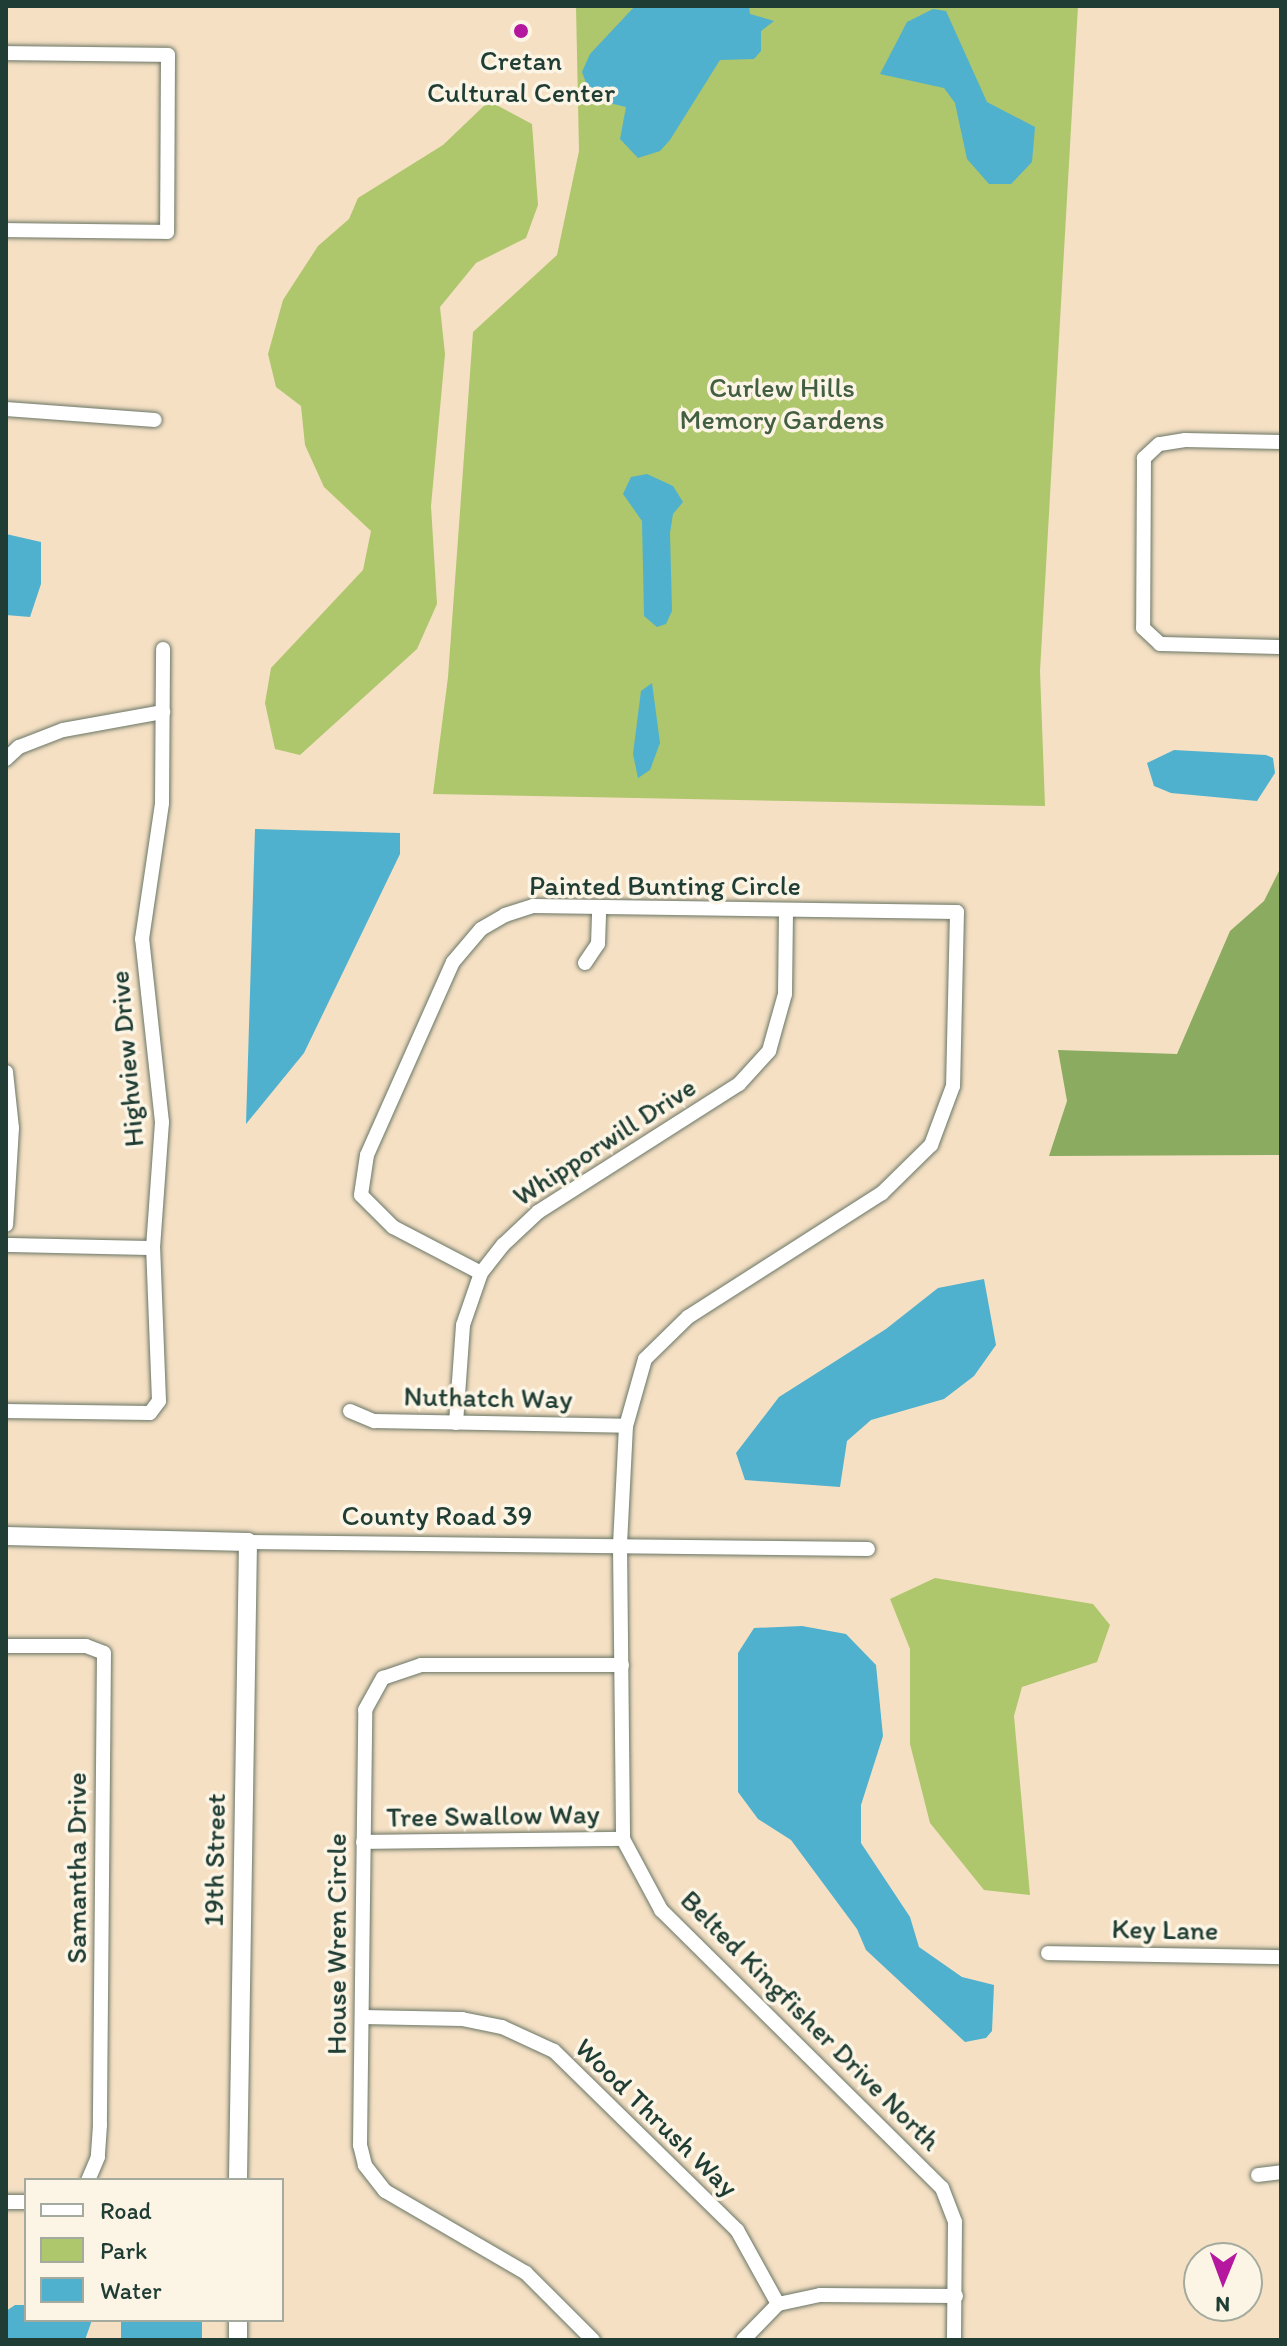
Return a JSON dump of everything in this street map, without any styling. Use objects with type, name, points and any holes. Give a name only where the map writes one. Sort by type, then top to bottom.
[{"type":"street","points":[[6,53],[168,55],[167,232],[6,230]]},
{"type":"street","points":[[6,409],[155,420]]},
{"type":"street","points":[[1281,442],[1185,440],[1159,444],[1144,458],[1143,628],[1160,644],[1281,647]]},
{"type":"street","name":"Highview Drive","points":[[6,1411],[150,1413],[159,1401],[153,1248],[162,1122],[142,939],[162,803],[163,649]]},
{"type":"street","points":[[6,759],[19,747],[63,730],[163,712]]},
{"type":"street","name":"Painted Bunting Circle","points":[[481,1273],[393,1227],[361,1195],[367,1155],[453,962],[470,938],[505,915],[533,906],[957,912]]},
{"type":"street","points":[[585,963],[598,944],[599,907]]},
{"type":"street","name":"Whipporwill Drive","points":[[456,1423],[459,1349],[481,1273],[538,1212],[739,1084],[769,1051],[783,1016],[786,910]]},
{"type":"street","name":"Belted Kingfisher Drive North","points":[[954,2340],[955,2222],[942,2188],[661,1910],[623,1839],[620,1545],[626,1426],[645,1359],[665,1334],[882,1193],[931,1145],[953,1086],[957,912]]},
{"type":"street","points":[[6,1072],[12,1128],[6,1225]]},
{"type":"street","points":[[6,1245],[153,1248]]},
{"type":"street","name":"Nuthatch Way","points":[[350,1411],[374,1421],[626,1426]]},
{"type":"street","name":"County Road 39","points":[[6,1536],[868,1549]]},
{"type":"street","name":"19th Street","points":[[238,2178],[248,1542]]},
{"type":"street","name":"Samantha Drive","points":[[6,1646],[86,1646],[104,1653],[100,2125],[97,2165],[89,2178]]},
{"type":"street","name":"House Wren Circle","points":[[593,2340],[526,2273],[385,2191],[369,2172],[360,2145],[365,1710],[383,1678],[421,1665],[622,1665]]},
{"type":"street","name":"Tree Swallow Way","points":[[363,1842],[623,1839]]},
{"type":"street","name":"Key Lane","points":[[1048,1953],[1281,1957]]},
{"type":"street","name":"Wood Thrush Way","points":[[363,2017],[462,2019],[502,2027],[554,2051],[737,2230],[778,2304]]},
{"type":"street","points":[[1258,2175],[1281,2172]]},
{"type":"street","points":[[743,2340],[778,2304],[820,2295],[956,2296]]},
{"type":"green space","name":"Curlew Hills Memory Gardens","points":[[576,6],[1078,6],[1040,671],[1045,806],[433,794],[448,677],[473,332],[557,255],[579,151]]},
{"type":"green space","points":[[489,101],[532,124],[538,205],[526,238],[476,263],[440,307],[445,354],[431,506],[437,604],[417,649],[300,755],[275,749],[265,703],[271,668],[363,570],[371,531],[324,487],[305,445],[301,406],[276,387],[268,354],[283,300],[318,246],[349,219],[358,198],[443,145]]},
{"type":"green space","points":[[1281,867],[1281,1155],[1049,1156],[1067,1101],[1058,1050],[1177,1054],[1230,931],[1264,901]]},
{"type":"green space","points":[[935,1578],[1093,1604],[1110,1625],[1097,1662],[1022,1687],[1014,1716],[1030,1895],[984,1890],[930,1823],[910,1744],[910,1649],[890,1599]]},
{"type":"water","points":[[635,6],[749,6],[750,14],[774,21],[761,31],[761,51],[754,59],[720,60],[670,140],[660,151],[638,158],[620,139],[626,107],[592,99],[582,72],[590,54]]},
{"type":"water","points":[[933,9],[946,11],[987,102],[1035,127],[1032,162],[1011,184],[989,184],[967,159],[955,103],[944,88],[880,74],[907,22]]},
{"type":"water","points":[[647,474],[673,486],[683,502],[673,514],[670,533],[672,611],[666,624],[657,627],[644,616],[642,521],[623,494],[631,477]]},
{"type":"water","points":[[6,534],[41,542],[41,584],[30,617],[6,615]]},
{"type":"water","points":[[652,683],[660,743],[650,770],[638,778],[633,754],[641,691]]},
{"type":"water","points":[[1174,750],[1266,755],[1273,758],[1275,773],[1257,801],[1171,793],[1154,786],[1147,763]]},
{"type":"water","points":[[255,829],[400,833],[400,854],[304,1053],[246,1124]]},
{"type":"water","points":[[984,1279],[996,1345],[974,1376],[944,1399],[871,1420],[847,1441],[840,1487],[745,1480],[736,1453],[779,1397],[886,1329],[938,1288]]},
{"type":"water","points":[[802,1626],[846,1634],[876,1665],[883,1736],[861,1805],[861,1843],[910,1917],[919,1947],[962,1977],[994,1985],[992,2031],[986,2038],[965,2042],[866,1950],[857,1929],[791,1840],[758,1819],[738,1792],[738,1653],[754,1628]]},
{"type":"water","points":[[15,2305],[24,2305],[24,2322],[91,2322],[85,2340],[6,2340],[6,2311]]},
{"type":"water","points":[[121,2322],[202,2322],[202,2340],[121,2340]]},
{"type":"place","name":"Cretan Cultural Center","points":[[521,31]]}]
